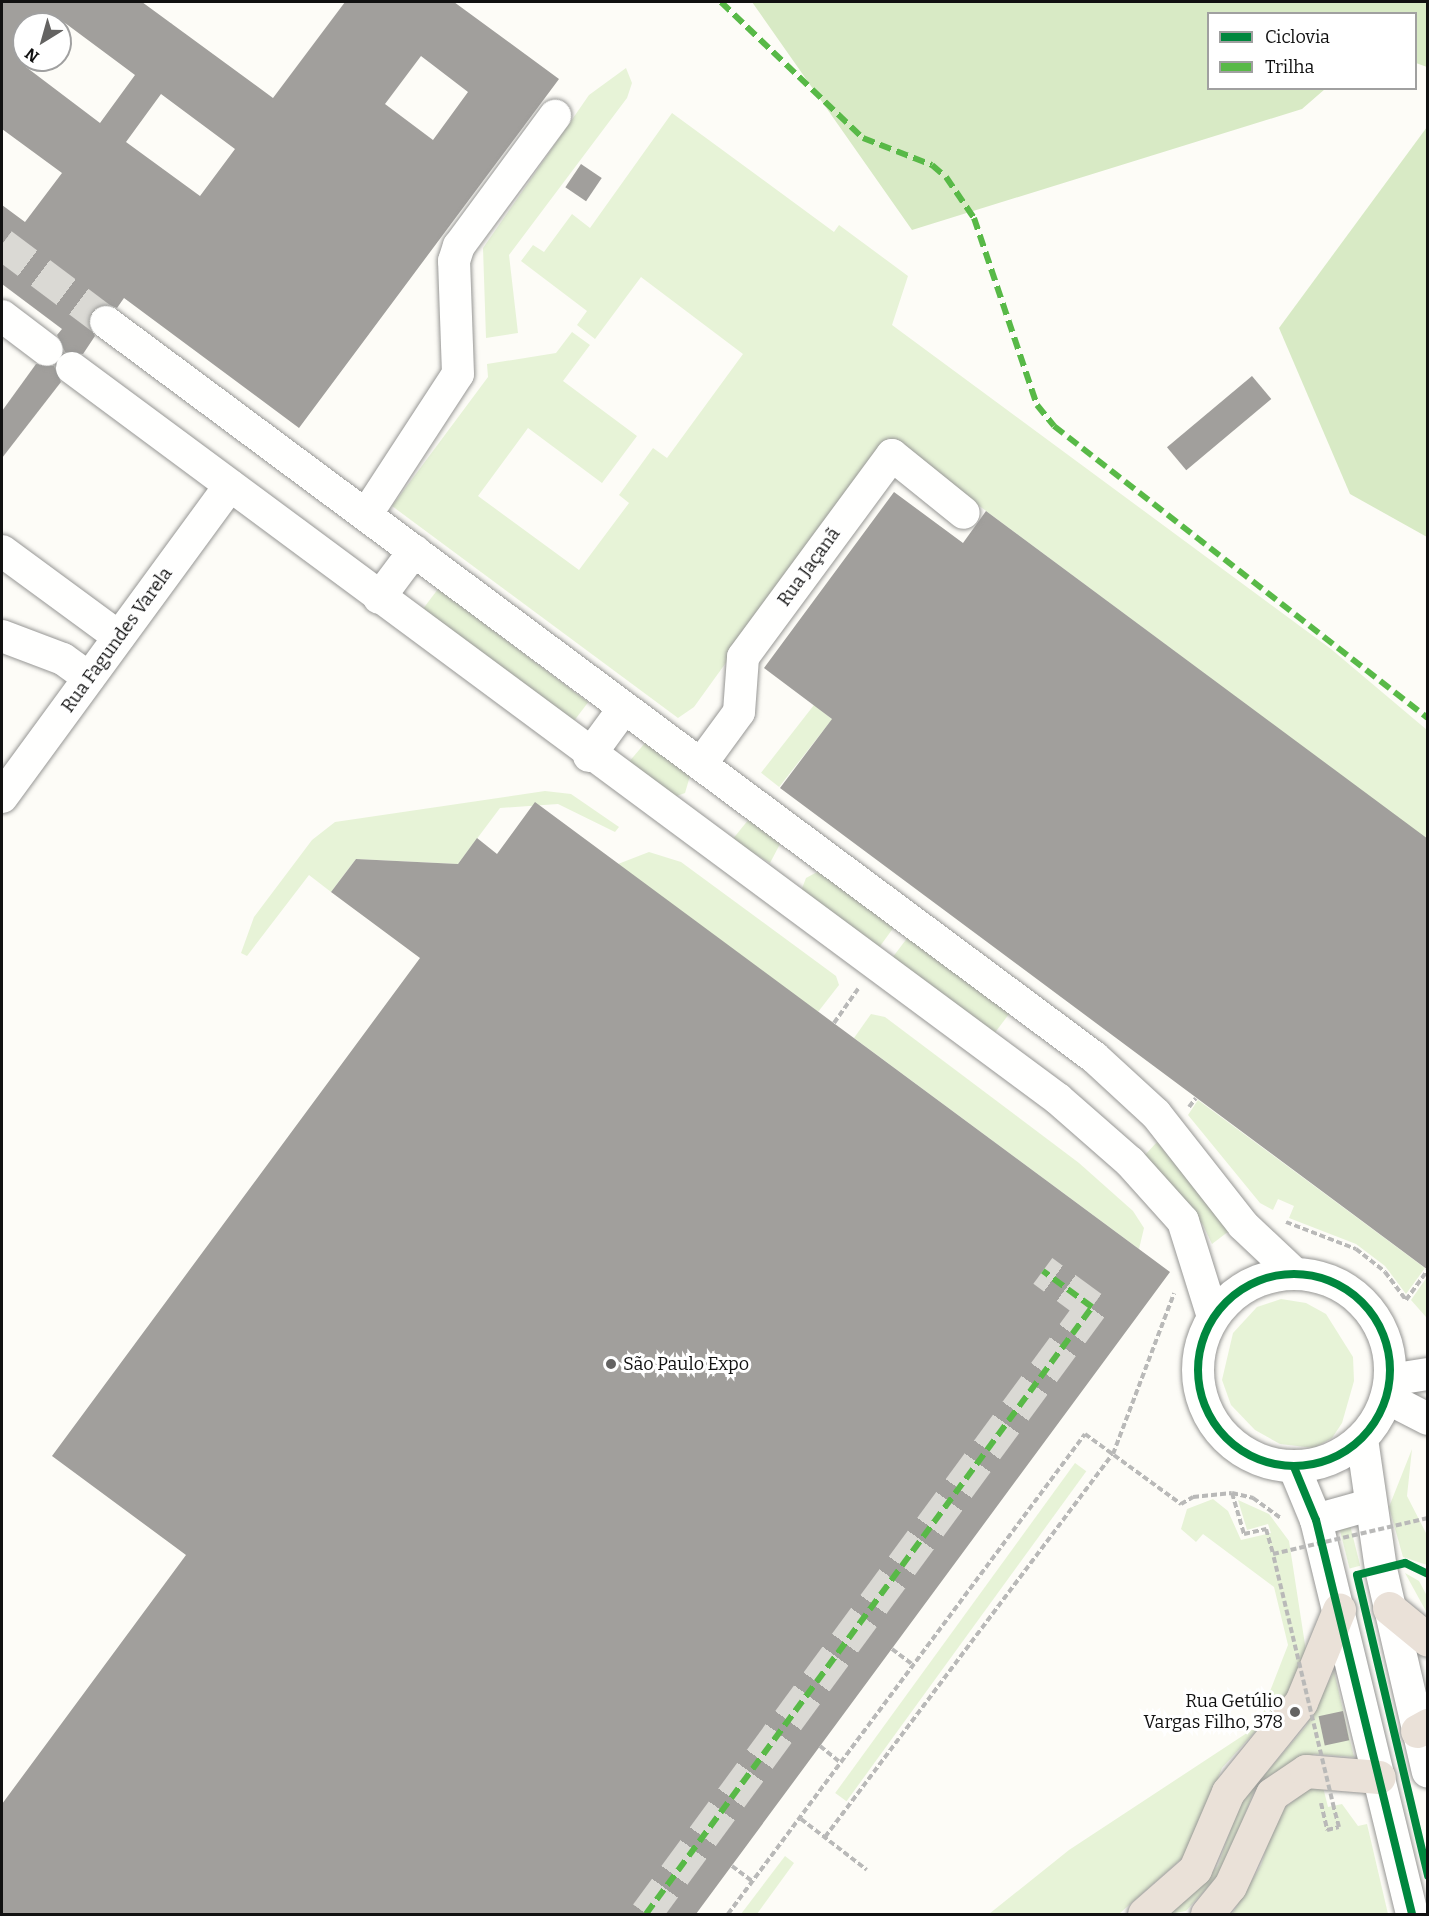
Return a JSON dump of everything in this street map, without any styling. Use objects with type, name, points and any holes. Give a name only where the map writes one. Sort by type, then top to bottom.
[{"type":"highway","points":[[1389,1608],[1428,1640]]},
{"type":"highway","points":[[1144,1914],[1195,1869],[1228,1792],[1301,1702],[1339,1610]]},
{"type":"highway","points":[[1206,1914],[1230,1886],[1272,1794],[1285,1784],[1306,1771],[1328,1770],[1380,1781]]},
{"type":"street","points":[[366,515],[458,374],[454,261],[459,246],[555,116]]},
{"type":"street","points":[[2,316],[47,350]]},
{"type":"street","points":[[106,322],[701,764],[1120,1080],[1177,1139],[1243,1225],[1294,1274]]},
{"type":"street","points":[[72,368],[588,756],[867,983],[1058,1099],[1130,1162],[1184,1221],[1213,1317]]},
{"type":"street","name":"Rua Jaçanã","points":[[701,764],[740,712],[743,657],[892,455],[964,513]]},
{"type":"street","name":"Rua Fagundes Varela","points":[[6,784],[89,678],[230,486]]},
{"type":"street","points":[[2,551],[119,637]]},
{"type":"street","points":[[379,598],[414,551]]},
{"type":"street","points":[[2,636],[63,659],[89,678]]},
{"type":"street","points":[[588,756],[624,708]]},
{"type":"street","points":[[1294,1274],[1325,1279],[1353,1295],[1368,1311],[1388,1348],[1388,1389],[1362,1439],[1331,1460],[1294,1467],[1262,1462],[1233,1446],[1211,1421],[1198,1387],[1199,1351],[1213,1317],[1234,1294],[1262,1279],[1294,1274]]},
{"type":"street","points":[[1388,1389],[1428,1374]]},
{"type":"street","points":[[1388,1389],[1428,1419]]},
{"type":"street","points":[[1362,1439],[1369,1505],[1389,1608],[1422,1728],[1427,1771]]},
{"type":"street","points":[[1294,1467],[1299,1528],[1339,1610],[1412,1914]]},
{"type":"street","points":[[1299,1528],[1369,1505]]},
{"type":"path","points":[[834,1023],[867,983]]},
{"type":"path","points":[[1282,1220],[1356,1249],[1385,1272],[1406,1300],[1428,1270]]},
{"type":"path","points":[[825,1837],[1113,1454],[1177,1286]]},
{"type":"path","points":[[728,1914],[801,1819],[1085,1434],[1181,1504],[1193,1497],[1232,1493],[1264,1505],[1299,1528],[1300,1561]]},
{"type":"path","points":[[1232,1493],[1244,1534],[1266,1528],[1339,1827],[1328,1830],[1323,1812]]},
{"type":"path","points":[[1273,1554],[1428,1518]]},
{"type":"path","points":[[892,1649],[913,1665]]},
{"type":"path","points":[[820,1746],[842,1763]]},
{"type":"path","points":[[801,1819],[867,1870]]},
{"type":"path","points":[[732,1866],[753,1882]]},
{"type":"green space","points":[[752,2],[1427,2],[1427,67],[1417,63],[1417,12],[1207,12],[1207,90],[1324,90],[1302,109],[912,230]]},
{"type":"green space","points":[[626,68],[632,83],[627,98],[509,255],[518,333],[486,338],[483,248],[589,95]]},
{"type":"green space","points":[[672,113],[834,232],[839,225],[908,276],[892,325],[1331,649],[1427,730],[1427,839],[888,438],[694,707],[678,718],[392,506],[488,377],[487,364],[556,353],[572,332],[590,345],[563,381],[637,436],[602,483],[528,428],[478,496],[579,570],[629,503],[619,495],[653,448],[667,458],[743,354],[641,277],[595,339],[577,325],[587,311],[521,261],[533,245],[544,252],[572,214],[590,228]]},
{"type":"green space","points":[[1427,127],[1428,537],[1350,494],[1279,328]]},
{"type":"green space","points":[[438,589],[588,702],[572,724],[422,611]]},
{"type":"green space","points":[[814,705],[832,719],[779,787],[761,773]]},
{"type":"green space","points":[[645,743],[690,776],[685,793],[674,797],[628,763]]},
{"type":"green space","points":[[545,791],[571,794],[619,827],[615,832],[558,804],[500,808],[458,864],[356,859],[331,892],[309,875],[247,956],[241,953],[254,917],[312,840],[335,822]]},
{"type":"green space","points":[[749,819],[780,844],[770,863],[732,840]]},
{"type":"green space","points":[[649,852],[681,862],[836,976],[839,985],[818,1012],[618,864]]},
{"type":"green space","points":[[819,871],[894,927],[878,949],[801,891],[806,878]]},
{"type":"green space","points":[[908,937],[1009,1013],[993,1035],[892,959]]},
{"type":"green space","points":[[871,1014],[885,1017],[1079,1163],[1133,1211],[1144,1228],[1139,1249],[854,1038]]},
{"type":"green space","points":[[1198,1100],[1425,1268],[1406,1294],[1385,1266],[1356,1244],[1289,1218],[1294,1206],[1278,1199],[1273,1210],[1260,1203],[1188,1115]]},
{"type":"green space","points":[[1157,1142],[1229,1231],[1212,1244],[1203,1225],[1145,1155]]},
{"type":"green space","points":[[1427,1277],[1428,1316],[1426,1317],[1411,1300]]},
{"type":"green space","points":[[1281,1299],[1306,1303],[1326,1314],[1353,1357],[1354,1381],[1342,1423],[1332,1438],[1314,1448],[1280,1444],[1255,1430],[1231,1405],[1222,1380],[1233,1333],[1257,1307]]},
{"type":"green space","points":[[1412,1449],[1407,1496],[1427,1535],[1427,1565],[1403,1557],[1389,1507]]},
{"type":"green space","points":[[1075,1463],[1086,1471],[847,1801],[835,1793]]},
{"type":"green space","points":[[1213,1499],[1228,1511],[1241,1540],[1271,1533],[1268,1524],[1247,1530],[1238,1500],[1269,1514],[1289,1541],[1306,1651],[1284,1700],[1222,1768],[1188,1853],[1119,1914],[989,1914],[1069,1850],[1256,1727],[1288,1645],[1274,1587],[1203,1534],[1196,1542],[1181,1529],[1187,1509]]},
{"type":"green space","points":[[1350,1525],[1360,1566],[1349,1568],[1339,1528]]},
{"type":"green space","points":[[1405,1573],[1419,1581],[1427,1596],[1427,1613]]},
{"type":"green space","points":[[1334,1671],[1354,1757],[1314,1754],[1267,1777],[1254,1791],[1223,1870],[1186,1911],[1170,1914],[1218,1866],[1239,1805],[1306,1726]]},
{"type":"green space","points":[[1323,1787],[1328,1807],[1342,1804],[1358,1826],[1367,1824],[1388,1914],[1232,1914],[1261,1865],[1277,1814],[1308,1789]]},
{"type":"green space","points":[[785,1856],[794,1863],[757,1914],[741,1914]]},
{"type":"building","points":[[2,2],[142,2],[273,98],[345,2],[454,2],[559,79],[299,428],[124,298],[117,308],[107,304],[92,311],[88,321],[95,336],[83,354],[65,352],[57,335],[62,329],[2,284],[2,205],[25,222],[62,173],[2,129]],"holes":[[[421,56],[468,92],[433,140],[385,104]],[[161,94],[235,149],[200,196],[126,142]]]},
{"type":"building","points":[[581,164],[602,178],[586,201],[565,187]]},
{"type":"building","points":[[36,364],[54,366],[61,382],[2,458],[2,411]]},
{"type":"building","points":[[1252,376],[1271,399],[1186,470],[1167,447]]},
{"type":"building","points":[[894,492],[963,543],[986,511],[1428,839],[1428,1270],[780,788],[832,719],[764,668]]},
{"type":"building","name":"São Paulo Expo","points":[[535,802],[1170,1272],[696,1914],[2,1914],[2,1804],[186,1555],[52,1456],[420,958],[331,892],[356,859],[458,864],[477,838],[497,854]]},
{"type":"building","points":[[1343,1711],[1349,1740],[1325,1746],[1319,1716]]},
{"type":"tunnel","points":[[2,244],[106,322]]},
{"type":"tunnel","points":[[646,1914],[1092,1307],[1043,1271]]},
{"type":"marked path","points":[[721,2],[863,138],[932,165],[946,177],[974,218],[1037,405],[1054,426],[1428,718]]},
{"type":"marked path","points":[[646,1914],[1092,1307],[1043,1271]]},
{"type":"cycle path","points":[[1294,1274],[1331,1281],[1362,1302],[1383,1333],[1390,1370],[1383,1407],[1362,1438],[1331,1459],[1294,1466],[1257,1459],[1226,1438],[1205,1407],[1198,1370],[1205,1333],[1226,1302],[1257,1281],[1294,1274]]},
{"type":"cycle path","points":[[1294,1467],[1316,1520],[1412,1914]]},
{"type":"cycle path","points":[[1428,1574],[1405,1563],[1357,1575],[1428,1876]]},
{"type":"place","name":"São Paulo Expo","points":[[611,1364]]},
{"type":"place","name":"Rua Getúlio Vargas Filho, 378","points":[[1295,1712]]}]
